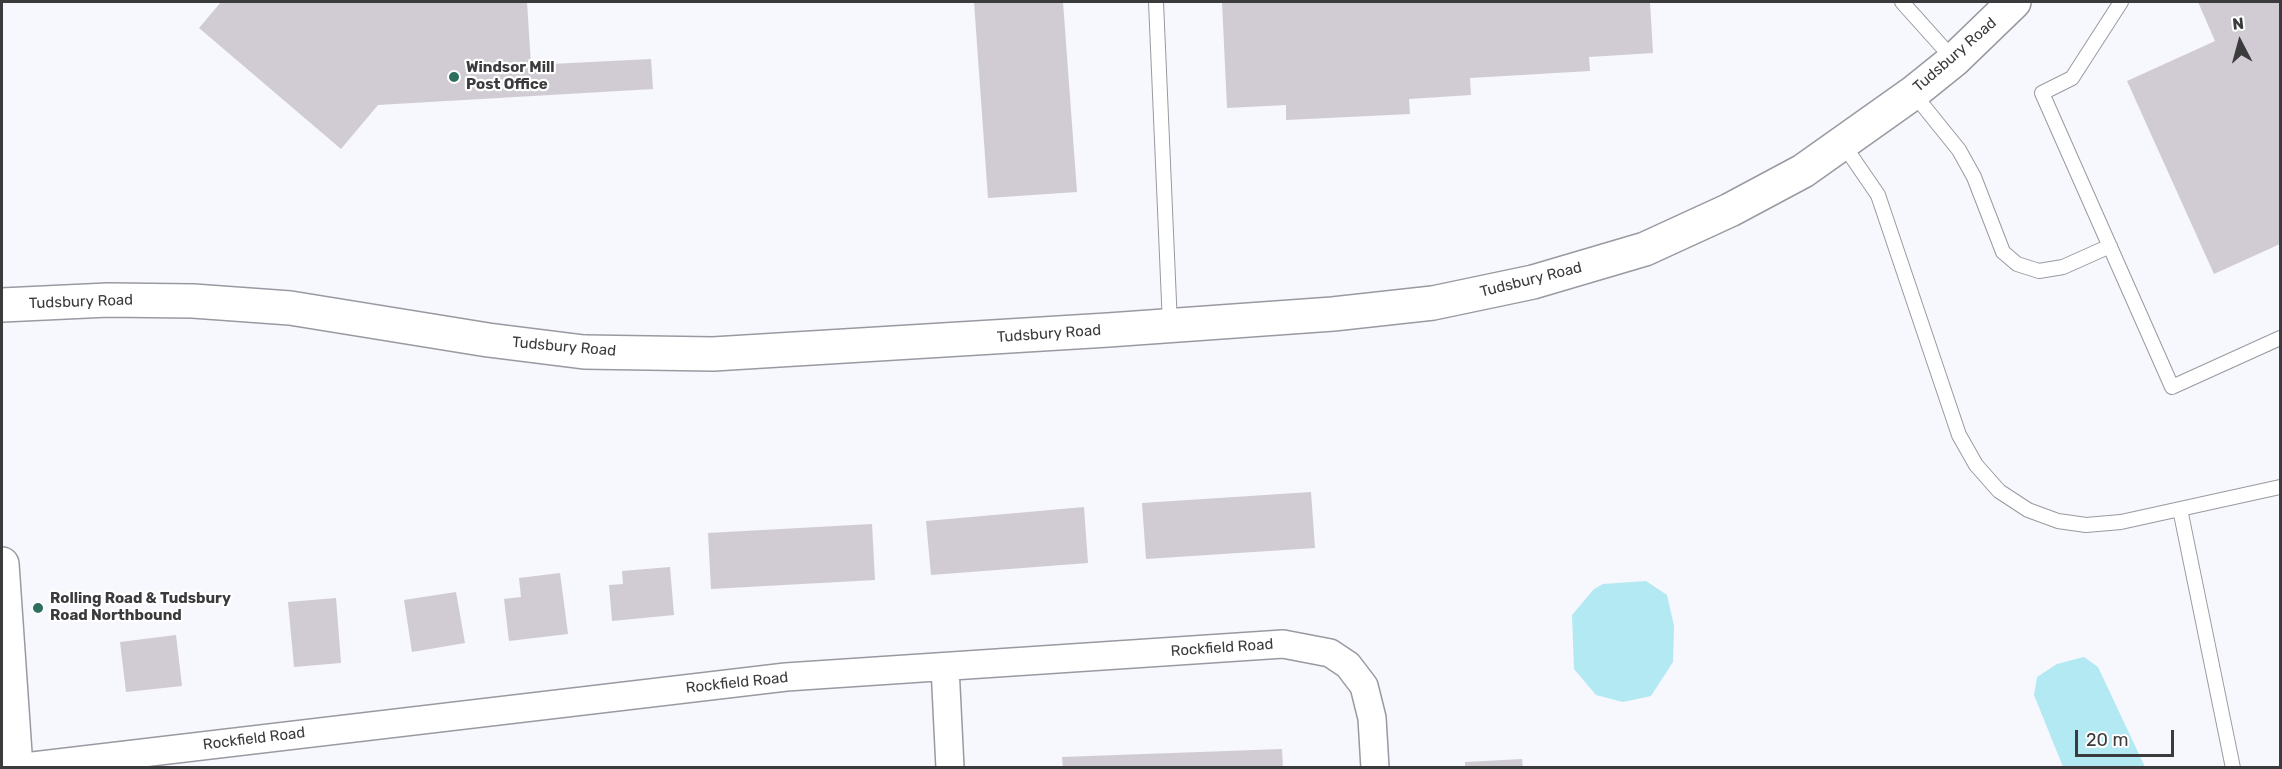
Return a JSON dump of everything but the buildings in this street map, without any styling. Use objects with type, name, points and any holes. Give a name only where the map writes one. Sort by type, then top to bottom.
[{"type":"street","name":"Tudsbury Road","points":[[2,304],[108,300],[236,304],[290,308],[488,340],[584,352],[713,354],[1333,314],[1433,303],[1533,282],[1645,249],[1730,210],[1803,171],[1913,93],[1954,60],[2014,2]]},
{"type":"street","points":[[2,564],[4,635],[16,768],[2,762]]},
{"type":"street","name":"Rockfield Road","points":[[16,768],[786,677],[1283,644],[1330,653],[1348,665],[1364,686],[1372,718],[1375,768]]},
{"type":"street","points":[[945,667],[950,768]]},
{"type":"lane","points":[[1156,2],[1170,325]]},
{"type":"lane","points":[[1902,2],[1954,60]]},
{"type":"lane","points":[[2121,2],[2072,78],[2042,93],[2172,387],[2280,339]]},
{"type":"lane","points":[[1913,93],[1959,150],[1974,177],[2003,252],[2017,264],[2039,270],[2063,267],[2110,246]]},
{"type":"lane","points":[[1843,144],[1878,195],[1959,435],[1976,465],[1999,491],[2028,510],[2058,521],[2086,525],[2121,522],[2280,487]]},
{"type":"lane","points":[[2181,509],[2233,768]]},
{"type":"water","points":[[1646,581],[1667,595],[1674,626],[1673,662],[1651,696],[1623,702],[1596,695],[1574,669],[1572,615],[1594,589],[1603,584]]},
{"type":"water","points":[[2084,657],[2098,667],[2145,767],[2063,767],[2034,695],[2037,677],[2057,664]]},
{"type":"place","name":"Windsor Mill Post Office","points":[[454,77]]},
{"type":"place","name":"Rolling Road & Tudsbury Road Northbound","points":[[38,608]]}]
